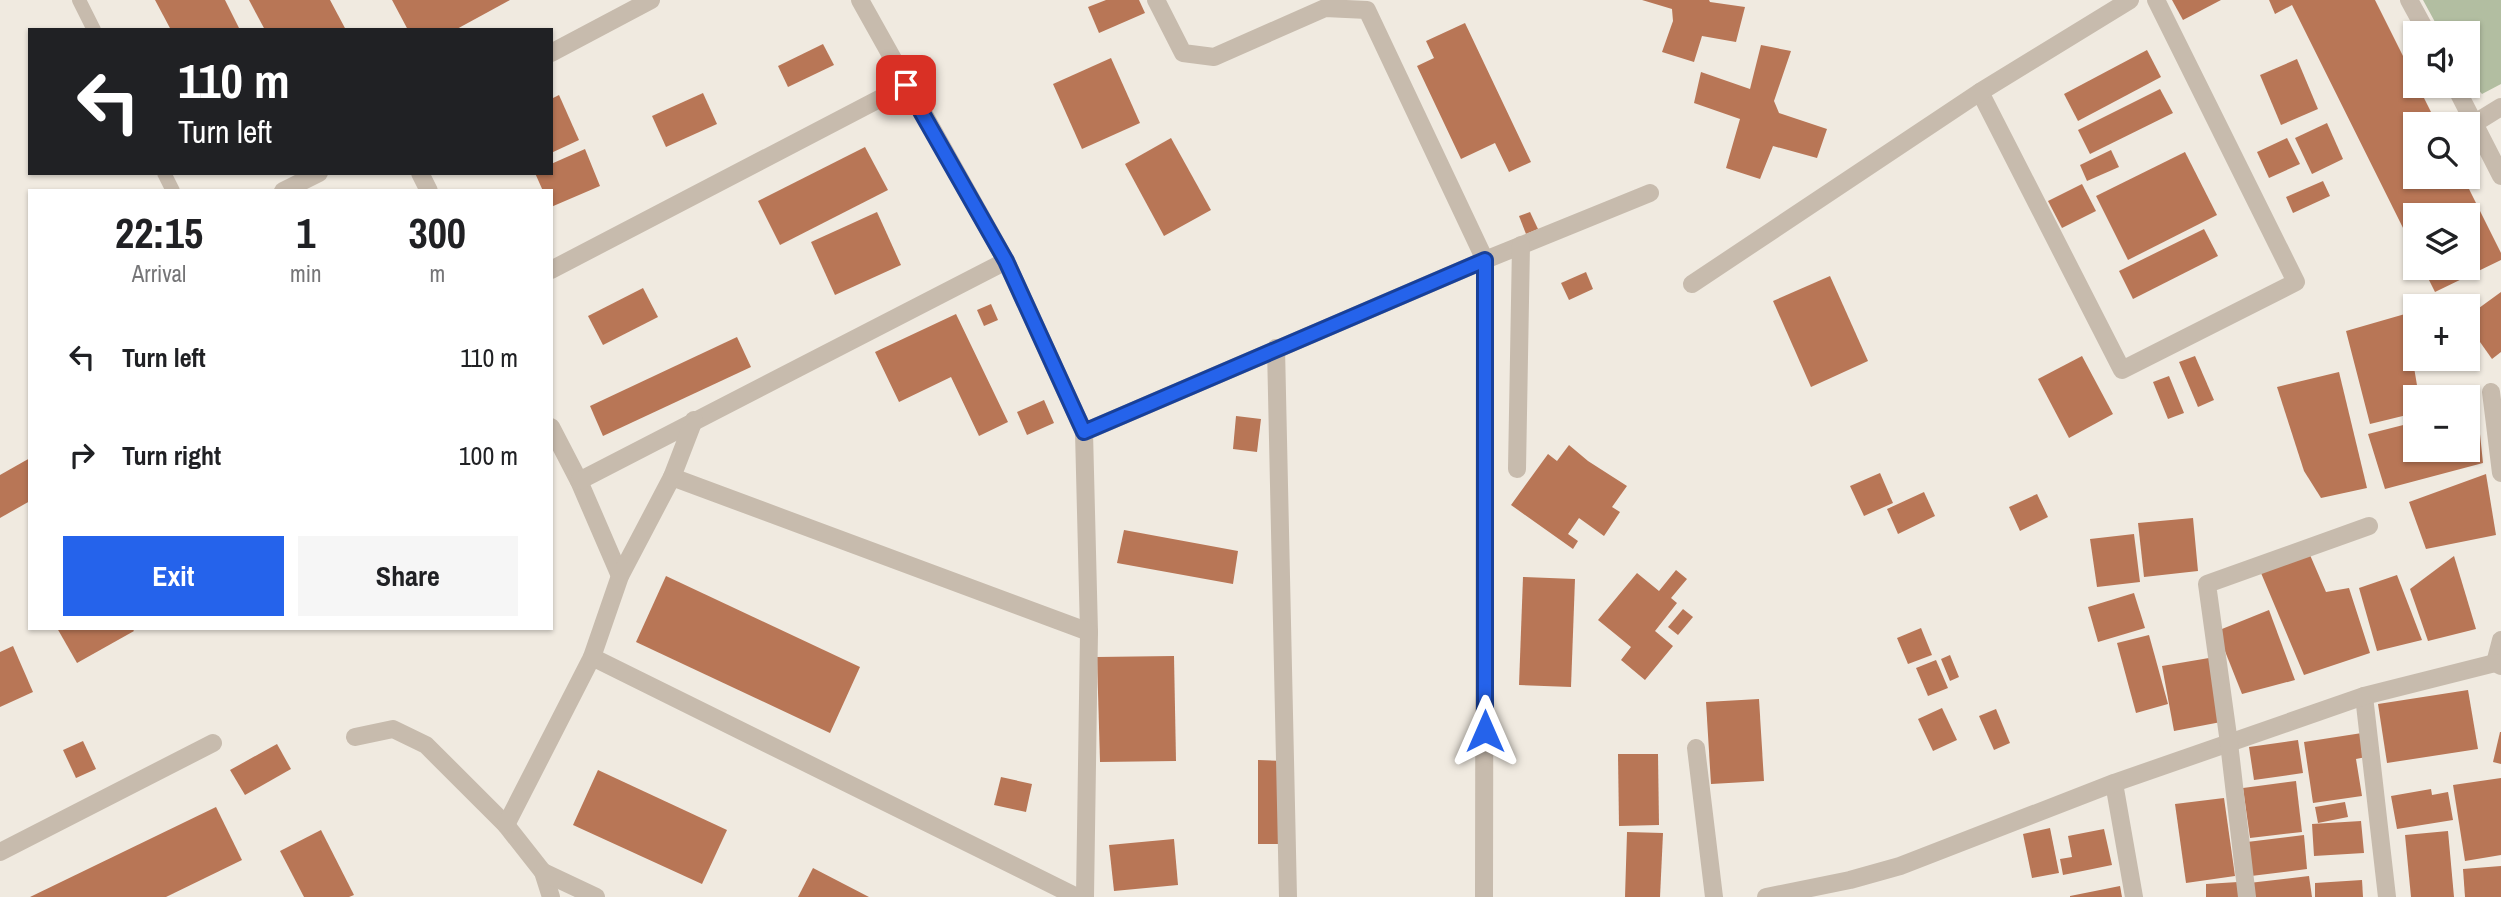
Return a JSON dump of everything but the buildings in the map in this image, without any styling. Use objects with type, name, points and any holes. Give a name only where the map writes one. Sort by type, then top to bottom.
[{"type":"street","points":[[553,52],[651,0]]},
{"type":"street","points":[[860,0],[1006,261],[1084,432],[1089,632],[1085,897]]},
{"type":"street","points":[[1156,0],[1183,53],[1214,57],[1325,8],[1367,10],[1485,260],[1485,897]]},
{"type":"street","points":[[1692,284],[1980,92],[2130,0]]},
{"type":"street","points":[[1980,92],[2122,370],[2296,282],[2157,0]]},
{"type":"street","points":[[2409,0],[2420,21]]},
{"type":"street","points":[[553,269],[906,85]]},
{"type":"street","points":[[2480,120],[2501,107]]},
{"type":"street","points":[[2480,133],[2501,176]]},
{"type":"street","points":[[287,189],[315,175]]},
{"type":"street","points":[[1084,432],[1276,348],[1650,193]]},
{"type":"street","points":[[1517,469],[1521,245]]},
{"type":"street","points":[[579,481],[1006,261]]},
{"type":"street","points":[[1276,348],[1289,897]]},
{"type":"street","points":[[2491,392],[2501,473]]},
{"type":"street","points":[[506,825],[592,657],[620,576],[671,477],[694,420]]},
{"type":"street","points":[[553,432],[579,481],[620,576]]},
{"type":"street","points":[[671,477],[1089,632]]},
{"type":"street","points":[[2247,897],[2207,584],[2369,526]]},
{"type":"street","points":[[1766,897],[1850,880],[1900,866],[2114,783],[2364,696],[2498,665],[2501,640]]},
{"type":"street","points":[[592,657],[1077,897]]},
{"type":"street","points":[[2364,696],[2387,897]]},
{"type":"street","points":[[355,737],[393,729],[426,745],[506,825],[543,872],[551,897]]},
{"type":"street","points":[[0,852],[213,743]]},
{"type":"street","points":[[1696,748],[1714,897]]},
{"type":"street","points":[[2114,783],[2134,897]]},
{"type":"street","points":[[543,872],[596,897]]},
{"type":"lane","points":[[79,0],[93,28]]},
{"type":"green space","points":[[2423,0],[2501,0],[2501,84],[2482,94],[2480,92],[2480,21],[2434,21]]},
{"type":"route","points":[[906,85],[1006,261],[1084,432],[1485,260],[1485,731]]}]
